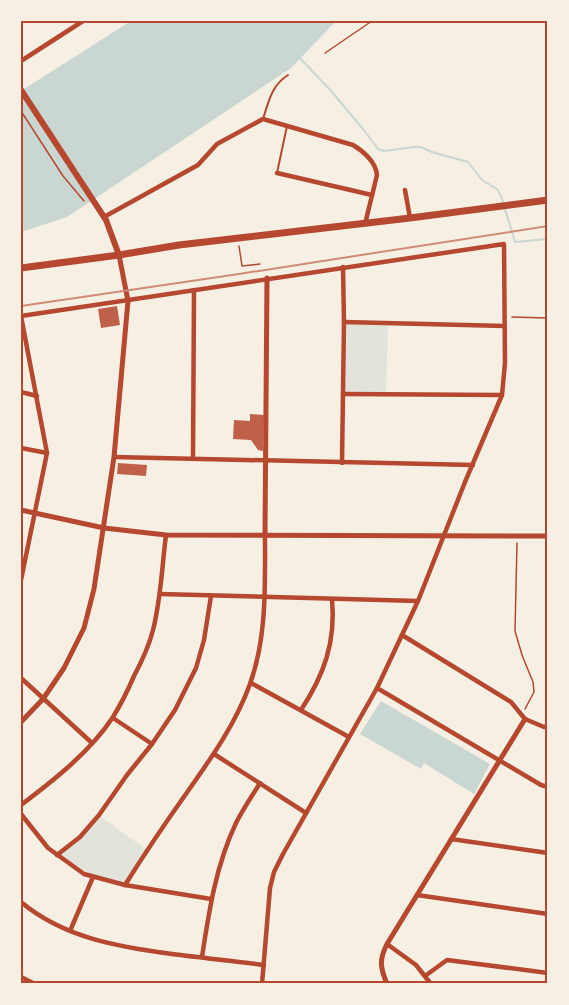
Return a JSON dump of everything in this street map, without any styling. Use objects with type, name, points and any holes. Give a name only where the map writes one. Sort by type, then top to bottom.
[{"type":"highway","points":[[21,268],[548,200]]},
{"type":"main road","points":[[21,90],[104,217],[119,255]]},
{"type":"street","points":[[21,61],[83,21]]},
{"type":"street","points":[[104,217],[198,165],[217,144],[263,119],[353,145],[361,150],[377,169],[365,224]]},
{"type":"street","points":[[277,173],[372,195]]},
{"type":"street","points":[[405,190],[410,218]]},
{"type":"street","points":[[21,580],[47,453],[21,316],[504,244],[505,363],[502,395],[402,635],[376,688],[283,854],[272,880],[267,910],[262,984]]},
{"type":"street","points":[[21,722],[43,699],[64,668],[84,628],[94,589],[114,458],[128,301],[119,255]]},
{"type":"street","points":[[342,463],[343,267]]},
{"type":"street","points":[[125,885],[214,754],[231,726],[251,683],[261,639],[265,597],[267,278]]},
{"type":"street","points":[[193,459],[194,290]]},
{"type":"street","points":[[344,322],[505,326]]},
{"type":"street","points":[[21,392],[37,396]]},
{"type":"street","points":[[343,394],[502,395]]},
{"type":"street","points":[[21,448],[47,453]]},
{"type":"street","points":[[114,458],[473,465]]},
{"type":"street","points":[[21,510],[104,528],[166,534],[548,536]]},
{"type":"street","points":[[21,805],[60,774],[92,743],[112,718],[142,660],[153,630],[160,594],[166,534]]},
{"type":"street","points":[[160,594],[418,601]]},
{"type":"street","points":[[57,855],[87,830],[152,744],[174,710],[196,668],[204,640],[211,596]]},
{"type":"street","points":[[301,710],[322,672],[333,632],[332,599]]},
{"type":"street","points":[[402,635],[511,702],[523,717],[548,726]]},
{"type":"street","points":[[21,678],[92,743]]},
{"type":"street","points":[[251,683],[349,737]]},
{"type":"street","points":[[376,688],[548,787]]},
{"type":"street","points":[[387,984],[381,970],[381,962],[387,944],[500,760],[523,717]]},
{"type":"street","points":[[112,718],[152,744]]},
{"type":"street","points":[[214,754],[306,813]]},
{"type":"street","points":[[202,957],[218,869],[237,822],[260,783]]},
{"type":"street","points":[[21,814],[48,848],[84,874],[125,885],[212,898]]},
{"type":"street","points":[[451,839],[548,853]]},
{"type":"street","points":[[70,931],[93,877]]},
{"type":"street","points":[[417,895],[548,914]]},
{"type":"street","points":[[21,902],[42,917],[96,941],[122,947],[264,965]]},
{"type":"street","points":[[387,944],[411,961],[431,984]]},
{"type":"street","points":[[425,976],[447,960],[548,974]]},
{"type":"street","points":[[21,977],[35,984]]},
{"type":"lane","points":[[263,119],[274,88],[288,75]]},
{"type":"lane","points":[[277,173],[287,126]]},
{"type":"path","points":[[325,53],[372,21]]},
{"type":"path","points":[[21,111],[63,176],[84,201]]},
{"type":"path","points":[[238,239],[242,266],[260,264]]},
{"type":"path","points":[[505,316],[548,318]]},
{"type":"path","points":[[517,536],[515,631],[533,682],[534,692],[523,717]]},
{"type":"shaded area","points":[[131,21],[336,21],[291,68],[67,217],[21,232],[21,91]]},
{"type":"shaded area","points":[[344,322],[388,323],[386,394],[343,394]]},
{"type":"shaded area","points":[[381,701],[490,764],[474,794],[424,763],[421,769],[360,734]]},
{"type":"shaded area","points":[[99,815],[147,850],[125,885],[97,878],[57,855],[80,837]]},
{"type":"building","points":[[117,306],[120,325],[101,328],[98,309]]},
{"type":"building","points":[[250,414],[264,415],[263,451],[258,450],[251,440],[233,439],[234,420],[250,421]]},
{"type":"building","points":[[118,463],[147,465],[146,476],[117,474]]},
{"type":"waterway","points":[[300,58],[332,92],[378,149],[384,151],[421,147],[468,162],[482,180],[497,189],[515,242],[548,239]]},
{"type":"railway","points":[[21,306],[548,226]]}]
